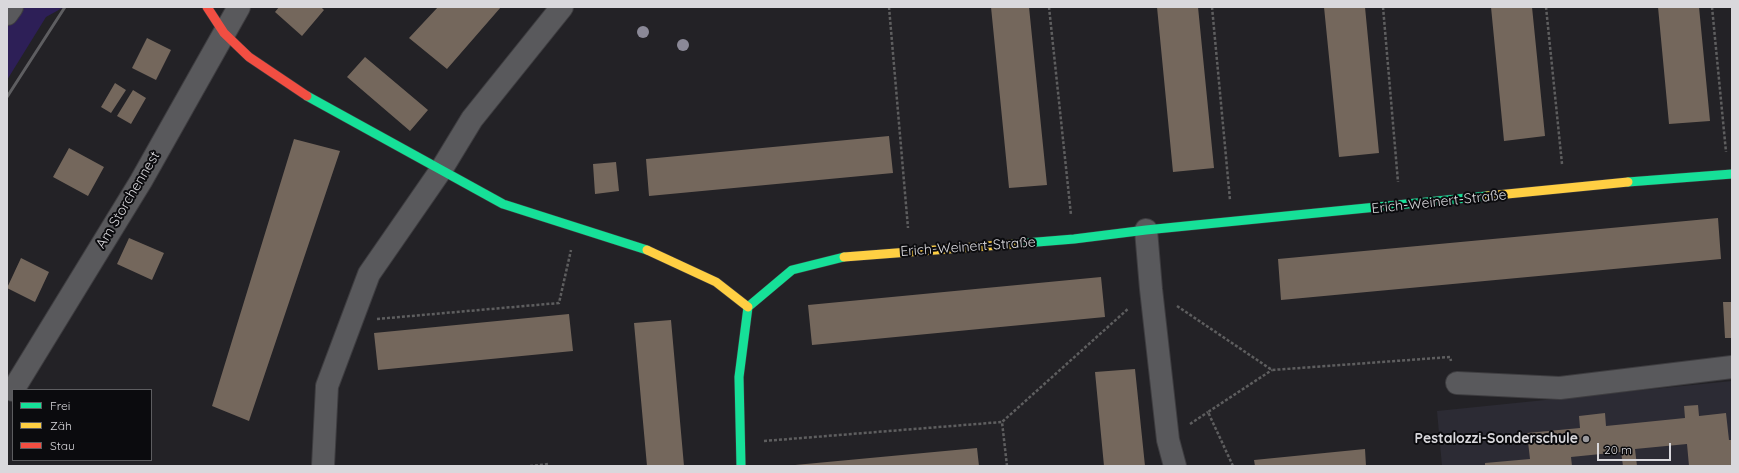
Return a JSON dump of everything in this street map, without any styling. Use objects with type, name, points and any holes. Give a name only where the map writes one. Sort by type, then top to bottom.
[{"type":"street","points":[[7,14],[12,7]]},
{"type":"street","points":[[207,7],[224,33],[249,57],[315,102],[503,204],[576,226],[647,250],[716,282],[748,307],[739,377],[741,466]]},
{"type":"street","name":"Am Storchennest","points":[[14,389],[141,180],[239,7]]},
{"type":"street","points":[[322,466],[327,386],[369,274],[441,170],[472,119],[562,7]]},
{"type":"street","name":"Erich-Weinert-Straße","points":[[748,307],[792,270],[839,257],[1074,239],[1146,230],[1400,206],[1564,188],[1730,175]]},
{"type":"street","points":[[1146,230],[1168,440],[1175,466]]},
{"type":"street","points":[[1457,383],[1560,388],[1732,368]]},
{"type":"street","name":"Am Storchennest","points":[[7,403],[12,392]]},
{"type":"path","points":[[889,7],[910,251]]},
{"type":"path","points":[[1049,7],[1074,239]]},
{"type":"path","points":[[1212,7],[1232,222]]},
{"type":"path","points":[[1383,7],[1400,206]]},
{"type":"path","points":[[1546,7],[1564,188]]},
{"type":"path","points":[[1712,7],[1730,175]]},
{"type":"path","points":[[351,321],[559,303],[576,226]]},
{"type":"path","points":[[740,443],[1002,422],[1151,288],[1272,370]]},
{"type":"path","points":[[1234,466],[1208,412],[1272,370],[1450,357],[1457,383]]},
{"type":"path","points":[[1002,422],[1007,466]]},
{"type":"path","points":[[530,466],[549,464]]},
{"type":"shaded area","points":[[7,7],[64,7],[46,17],[7,80]]},
{"type":"shaded area","name":"Pestalozzi-Sonderschule","points":[[1732,381],[1732,466],[1442,466],[1437,411]]},
{"type":"building","points":[[279,7],[321,7],[324,10],[302,36],[275,12]]},
{"type":"building","points":[[438,7],[501,7],[447,69],[409,38]]},
{"type":"building","points":[[991,7],[1029,7],[1047,185],[1009,188]]},
{"type":"building","points":[[1157,7],[1198,7],[1214,168],[1173,172]]},
{"type":"building","points":[[1324,7],[1365,7],[1379,153],[1339,157]]},
{"type":"building","points":[[1491,7],[1532,7],[1545,136],[1504,141]]},
{"type":"building","points":[[1658,7],[1699,7],[1710,121],[1669,124]]},
{"type":"building","points":[[147,38],[171,50],[156,80],[132,68]]},
{"type":"building","points":[[365,57],[428,110],[410,131],[347,77]]},
{"type":"building","points":[[115,83],[126,90],[111,113],[101,107]]},
{"type":"building","points":[[133,90],[146,98],[131,124],[117,116]]},
{"type":"building","points":[[889,136],[893,173],[649,196],[646,159]]},
{"type":"building","points":[[294,139],[340,151],[249,421],[212,406]]},
{"type":"building","points":[[69,148],[104,167],[88,196],[53,177]]},
{"type":"building","points":[[616,162],[619,191],[595,194],[593,164]]},
{"type":"building","points":[[1718,218],[1721,259],[1281,300],[1278,259]]},
{"type":"building","points":[[129,238],[164,253],[152,280],[117,264]]},
{"type":"building","points":[[21,258],[49,272],[35,302],[7,288]]},
{"type":"building","points":[[1101,277],[1105,317],[812,345],[808,305]]},
{"type":"building","points":[[1723,302],[1732,302],[1732,338],[1725,338]]},
{"type":"building","points":[[569,314],[573,351],[378,370],[374,333]]},
{"type":"building","points":[[671,320],[684,466],[647,466],[634,323]]},
{"type":"building","points":[[1135,369],[1145,466],[1104,466],[1095,372]]},
{"type":"building","points":[[1698,405],[1699,416],[1726,413],[1729,440],[1732,440],[1732,466],[1689,466],[1687,444],[1635,449],[1637,466],[1623,466],[1621,452],[1571,457],[1572,466],[1485,466],[1485,463],[1530,459],[1527,433],[1580,428],[1579,416],[1605,413],[1606,426],[1685,418],[1684,406]]},
{"type":"building","points":[[977,448],[979,466],[795,466],[795,465]]},
{"type":"building","points":[[1365,449],[1366,466],[1255,466],[1254,460]]},
{"type":"railway","points":[[7,97],[65,7]]},
{"type":"traffic: fast","points":[[307,96],[503,204],[647,250]]},
{"type":"traffic: fast","points":[[1628,182],[1732,174]]},
{"type":"traffic: fast","points":[[1013,244],[1487,196]]},
{"type":"traffic: fast","points":[[741,466],[739,377],[748,307],[792,270],[844,257]]},
{"type":"traffic: slow","points":[[1487,196],[1628,182]]},
{"type":"traffic: slow","points":[[844,257],[1013,244]]},
{"type":"traffic: slow","points":[[647,250],[716,282],[748,307]]},
{"type":"traffic: jam","points":[[207,7],[224,33],[249,57],[307,96]]},
{"type":"place","name":"Pestalozzi-Sonderschule","points":[[1586,439]]}]
